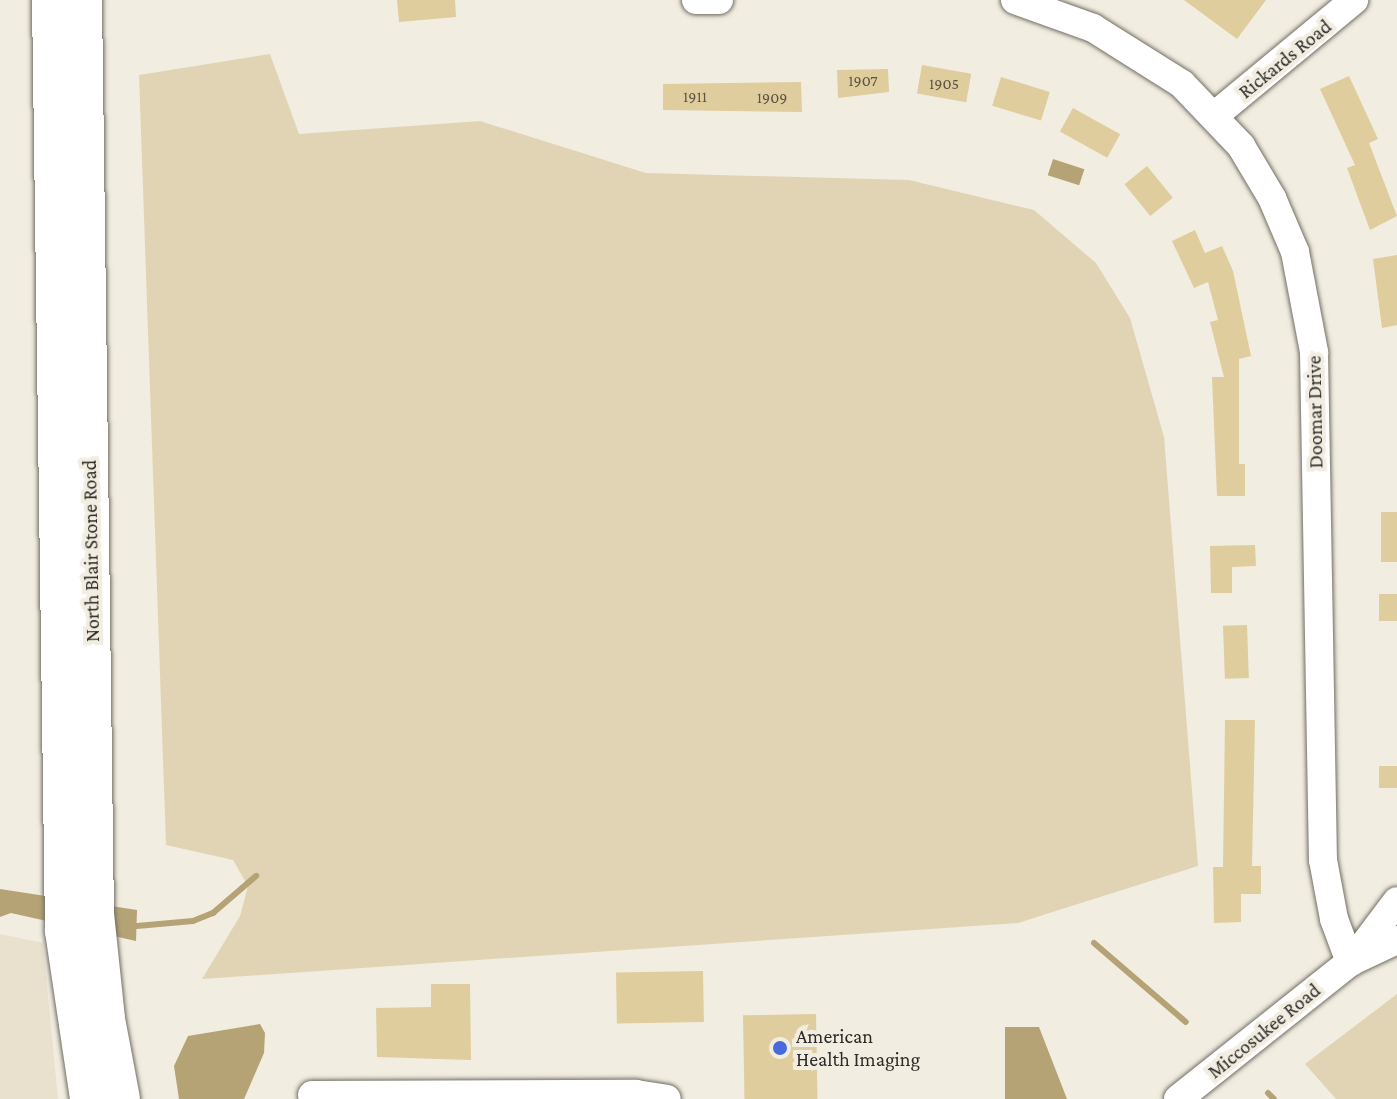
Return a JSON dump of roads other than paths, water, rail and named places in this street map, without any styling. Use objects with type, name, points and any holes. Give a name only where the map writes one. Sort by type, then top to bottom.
[{"type":"main road","name":"North Blair Stone Road","points":[[50,0],[60,827],[86,981],[122,1099]]},
{"type":"main road","name":"North Blair Stone Road","points":[[84,0],[96,914],[86,981],[88,1099]]},
{"type":"street","points":[[696,0],[719,0]]},
{"type":"street","name":"Doomar Drive","points":[[1015,0],[1052,6],[1143,56],[1214,116],[1241,146],[1272,198],[1307,299],[1314,352],[1323,860],[1334,919],[1350,962]]},
{"type":"street","name":"Rickards Road","points":[[1214,116],[1354,0]]},
{"type":"street","name":"Miccosukee Road","points":[[1189,1090],[1350,962],[1397,901]]},
{"type":"street","name":"Miccosukee Road","points":[[1350,962],[1397,940]]},
{"type":"street","points":[[312,1095],[636,1094],[667,1099]]},
{"type":"waterway","points":[[137,926],[193,921],[213,913],[256,876]]},
{"type":"waterway","points":[[1094,943],[1186,1022]]},
{"type":"waterway","points":[[1268,1093],[1274,1099]]},
{"type":"place","name":"American Health Imaging","points":[[780,1048]]}]
